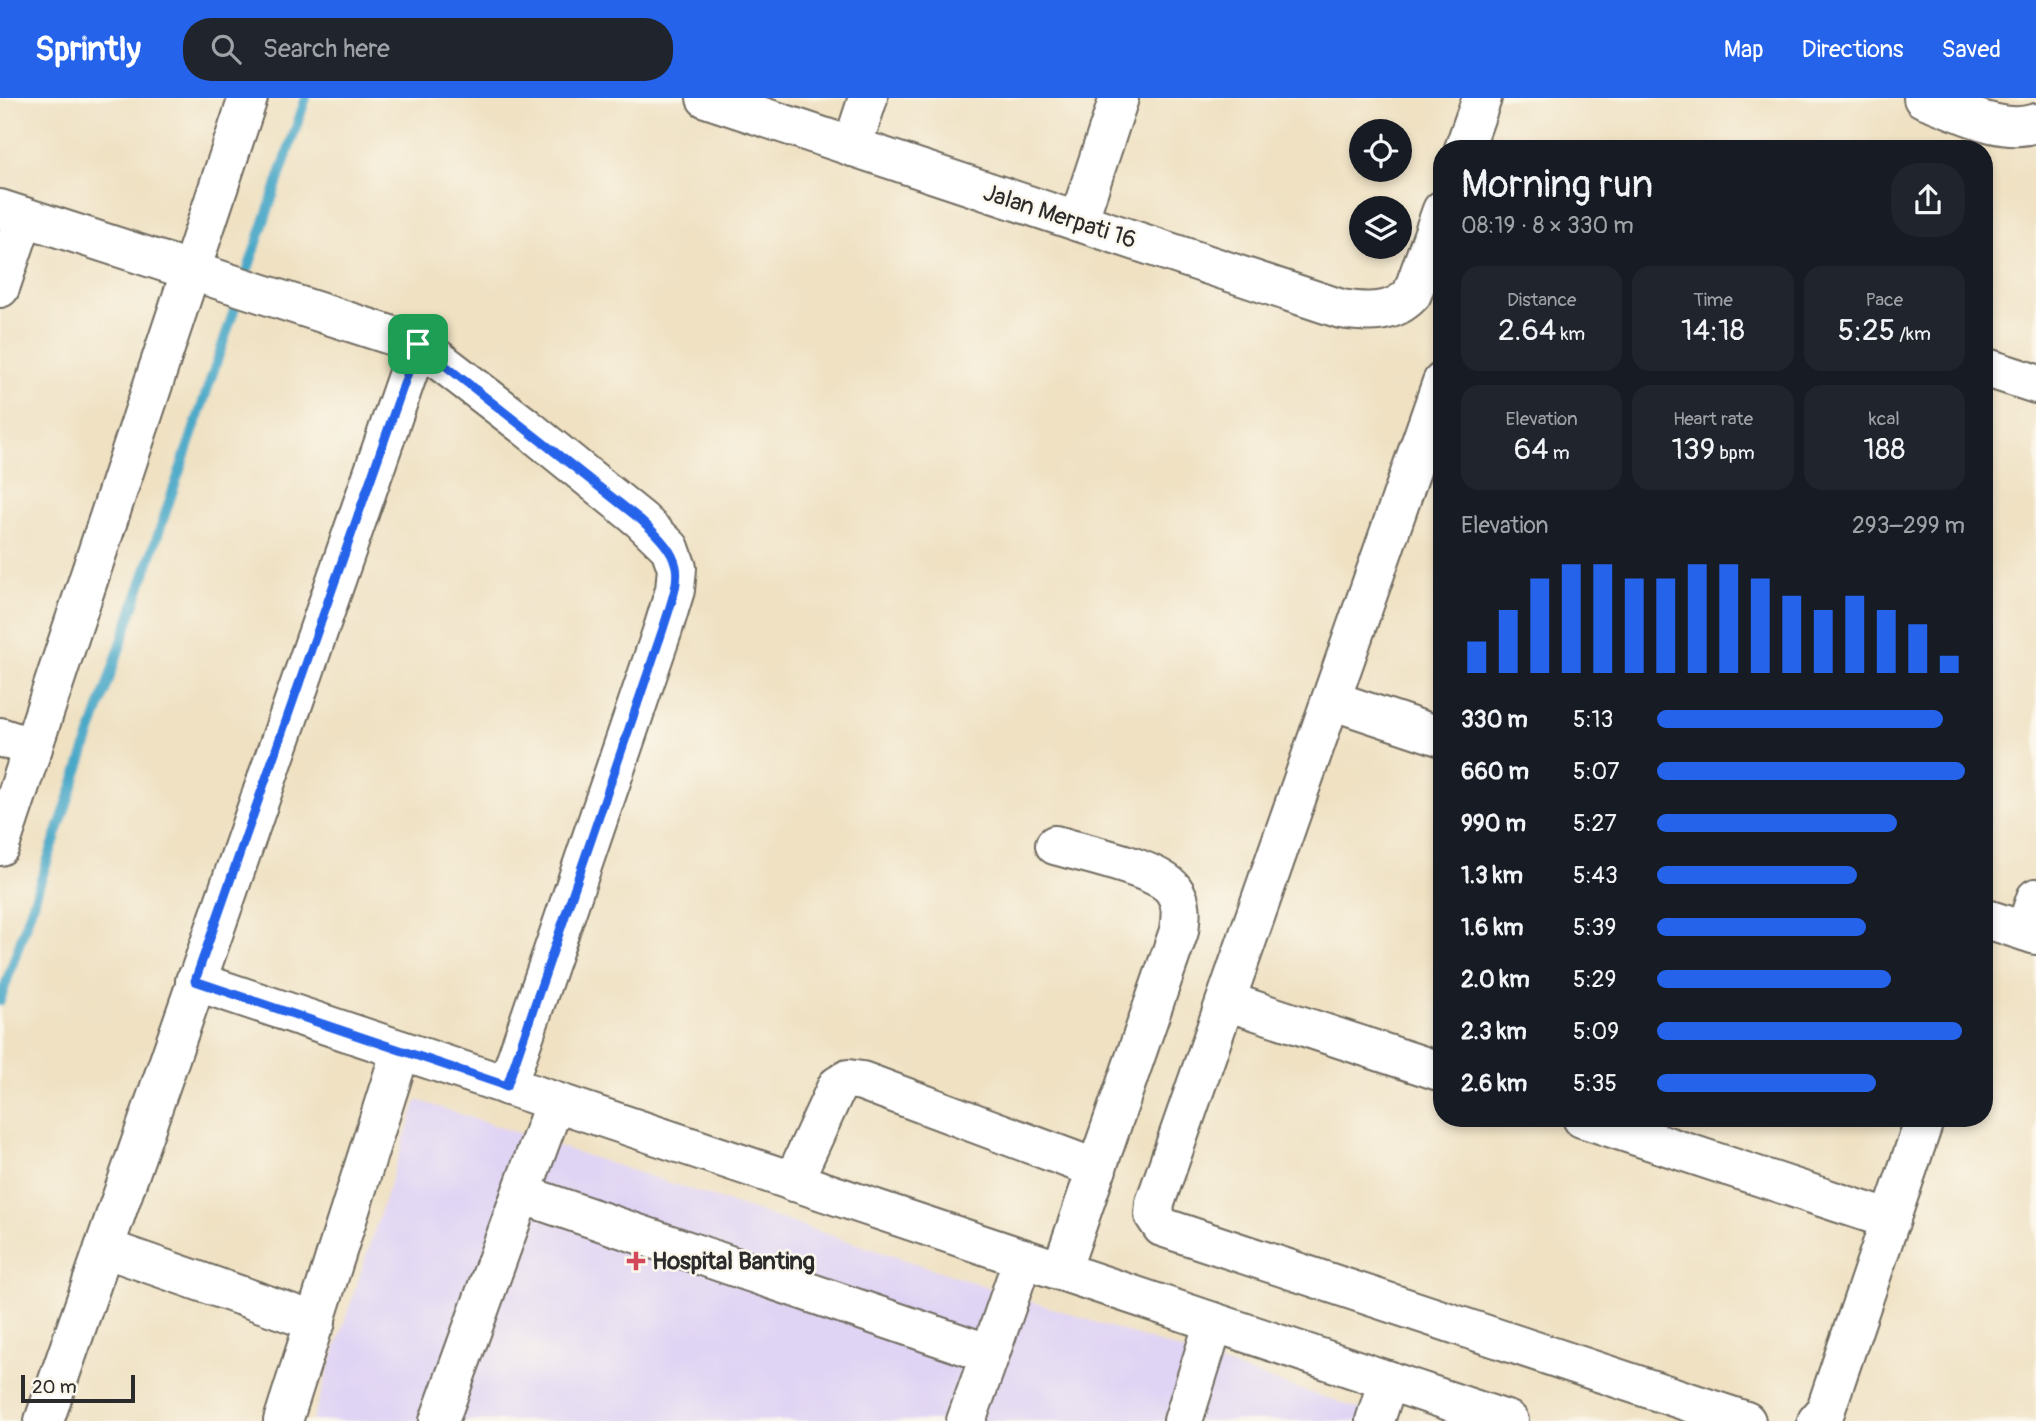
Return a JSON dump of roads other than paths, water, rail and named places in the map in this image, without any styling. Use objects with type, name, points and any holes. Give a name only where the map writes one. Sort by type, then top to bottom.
[{"type":"street","points":[[0,846],[16,743],[193,272],[248,98]]},
{"type":"street","name":"Jalan Merpati 16","points":[[706,98],[1341,309],[1390,310],[1402,305],[1412,294],[1433,234]]},
{"type":"street","points":[[852,146],[868,98]]},
{"type":"street","points":[[1078,222],[1119,98]]},
{"type":"street","points":[[1467,140],[1482,98]]},
{"type":"street","points":[[1923,98],[1995,124],[2025,127],[2036,122]]},
{"type":"street","points":[[0,288],[12,213],[418,344],[641,520],[670,548],[677,568],[675,590],[507,1086]]},
{"type":"street","points":[[44,1421],[418,344]]},
{"type":"street","points":[[1993,370],[2036,384]]},
{"type":"street","points":[[1433,408],[1155,1203],[1154,1215],[1162,1227],[1746,1421]]},
{"type":"street","points":[[1331,700],[1433,734]]},
{"type":"street","points":[[1055,845],[1154,875],[1173,889],[1181,912],[1179,931],[1061,1271]]},
{"type":"street","points":[[195,981],[1508,1421]]},
{"type":"street","points":[[1226,1001],[1433,1069]]},
{"type":"street","points":[[283,1421],[401,1050]]},
{"type":"street","points":[[793,1182],[837,1086],[848,1079],[862,1081],[1097,1169]]},
{"type":"street","points":[[439,1421],[555,1102]]},
{"type":"street","points":[[1609,1127],[1891,1220]]},
{"type":"street","points":[[1817,1421],[1825,1412],[1922,1127]]},
{"type":"street","points":[[521,1194],[990,1354]]},
{"type":"street","points":[[103,1248],[316,1322]]},
{"type":"street","points":[[966,1421],[1023,1258]]},
{"type":"street","points":[[1183,1421],[1214,1322]]},
{"type":"street","points":[[1375,1421],[1388,1380]]},
{"type":"waterway","points":[[0,1001],[306,98]]},
{"type":"place","name":"Hospital Banting","points":[[636,1261]]}]
